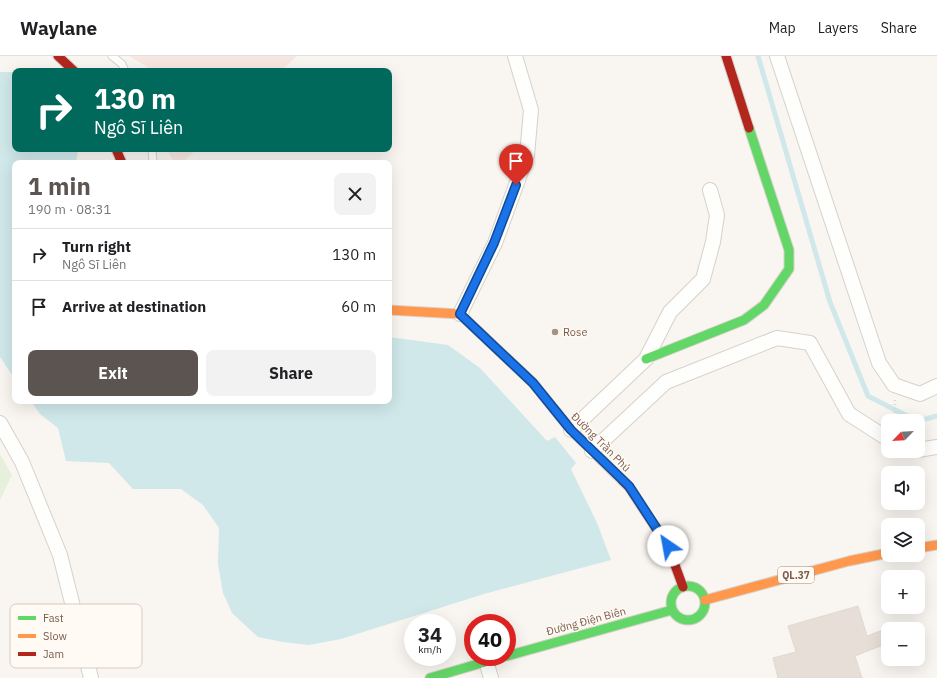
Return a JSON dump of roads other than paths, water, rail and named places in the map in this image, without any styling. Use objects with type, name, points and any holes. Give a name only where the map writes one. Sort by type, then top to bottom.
[{"type":"street","points":[[58,56],[71,68]]},
{"type":"street","points":[[392,310],[460,314],[494,243],[527,155],[531,110],[515,56]]},
{"type":"street","points":[[646,359],[744,320],[764,305],[789,269],[789,250],[726,56]]},
{"type":"street","points":[[777,56],[879,363],[894,385],[920,394],[937,386]]},
{"type":"street","points":[[571,430],[646,359],[670,312],[703,279],[713,242],[717,215],[710,190]]},
{"type":"street","name":"Đường Trần Phú","points":[[460,314],[533,383],[571,430],[629,486],[668,546],[683,587]]},
{"type":"street","points":[[592,451],[666,382],[777,338],[810,343],[849,414],[881,435]]},
{"type":"street","points":[[0,423],[22,462],[60,555],[72,604]]},
{"type":"street","points":[[925,449],[937,447]]},
{"type":"street","points":[[925,547],[937,545]]},
{"type":"street","name":"QL.37","points":[[705,600],[849,561],[881,555]]},
{"type":"street","points":[[692,586],[696,588],[700,591],[705,600],[703,611],[696,619],[691,620],[680,618],[672,610],[671,606],[672,596],[678,589],[683,587],[692,586]]},
{"type":"street","name":"Đường Điện Biên","points":[[516,653],[672,610]]},
{"type":"street","points":[[430,678],[470,666]]},
{"type":"street","points":[[487,666],[491,678]]},
{"type":"street","points":[[88,668],[91,678]]},
{"type":"lane","points":[[112,56],[122,64],[124,68]]},
{"type":"water","points":[[0,72],[12,72],[12,152],[78,152],[76,160],[12,160],[12,375],[0,357]]},
{"type":"water","points":[[392,337],[448,345],[480,368],[547,441],[555,437],[576,463],[571,469],[597,523],[611,560],[484,594],[420,614],[404,614],[404,619],[341,639],[309,645],[258,637],[232,613],[223,593],[218,564],[219,528],[203,505],[181,489],[133,489],[109,463],[66,461],[58,428],[40,414],[33,404],[392,404]]},
{"type":"waterway","points":[[758,56],[830,302],[868,396],[903,414]]},
{"type":"waterway","points":[[925,419],[937,416]]},
{"type":"place","name":"Rose","points":[[555,332]]}]
